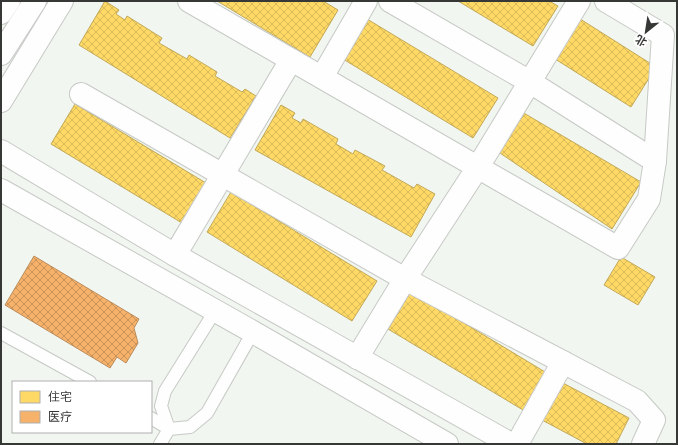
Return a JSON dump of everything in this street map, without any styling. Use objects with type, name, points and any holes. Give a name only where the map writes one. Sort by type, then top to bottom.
[{"type":"street","points":[[1,13],[9,1]]},
{"type":"street","points":[[1,54],[35,1]]},
{"type":"street","points":[[1,101],[62,1]]},
{"type":"street","points":[[189,1],[618,248],[649,199],[655,161],[663,35],[606,1]]},
{"type":"street","points":[[322,77],[366,1]]},
{"type":"street","points":[[390,1],[530,82],[655,161]]},
{"type":"street","points":[[357,358],[405,279],[478,167],[579,1]]},
{"type":"street","points":[[175,255],[291,60]]},
{"type":"street","points":[[81,94],[405,279],[637,401],[654,420],[643,444]]},
{"type":"street","points":[[1,151],[175,255],[511,444]]},
{"type":"street","points":[[1,190],[215,310],[447,444]]},
{"type":"street","points":[[517,444],[563,362]]},
{"type":"lane","points":[[169,429],[161,406],[165,390],[215,310]]},
{"type":"lane","points":[[152,419],[169,429],[190,427],[207,413],[253,332]]},
{"type":"lane","points":[[1,333],[88,381]]},
{"type":"lane","points":[[160,444],[169,429]]},
{"type":"building: 住宅","points":[[105,1],[119,10],[116,14],[125,20],[127,16],[162,38],[159,43],[187,59],[189,55],[217,72],[215,76],[242,92],[245,89],[256,96],[230,138],[79,45]]},
{"type":"building: 住宅","points":[[217,1],[323,1],[338,10],[310,57]]},
{"type":"building: 住宅","points":[[458,1],[549,1],[558,6],[533,46]]},
{"type":"building: 住宅","points":[[577,17],[656,67],[631,107],[552,57]]},
{"type":"building: 住宅","points":[[367,19],[498,98],[473,138],[343,59]]},
{"type":"building: 住宅","points":[[75,104],[206,183],[182,223],[51,144]]},
{"type":"building: 住宅","points":[[281,105],[295,113],[292,118],[301,123],[303,119],[338,139],[336,144],[353,154],[355,150],[385,166],[382,170],[414,188],[417,184],[435,194],[411,237],[255,150]]},
{"type":"building: 住宅","points":[[522,112],[641,182],[612,229],[497,151]]},
{"type":"building: 住宅","points":[[231,192],[377,281],[352,321],[207,232]]},
{"type":"building: 住宅","points":[[621,257],[655,277],[638,305],[604,285]]},
{"type":"building: 住宅","points":[[411,291],[550,375],[528,413],[388,329]]},
{"type":"building: 住宅","points":[[561,382],[629,418],[616,444],[587,444],[542,420]]},
{"type":"building: 医疗","points":[[34,256],[139,319],[134,328],[138,343],[126,363],[117,357],[110,368],[5,305]]}]
